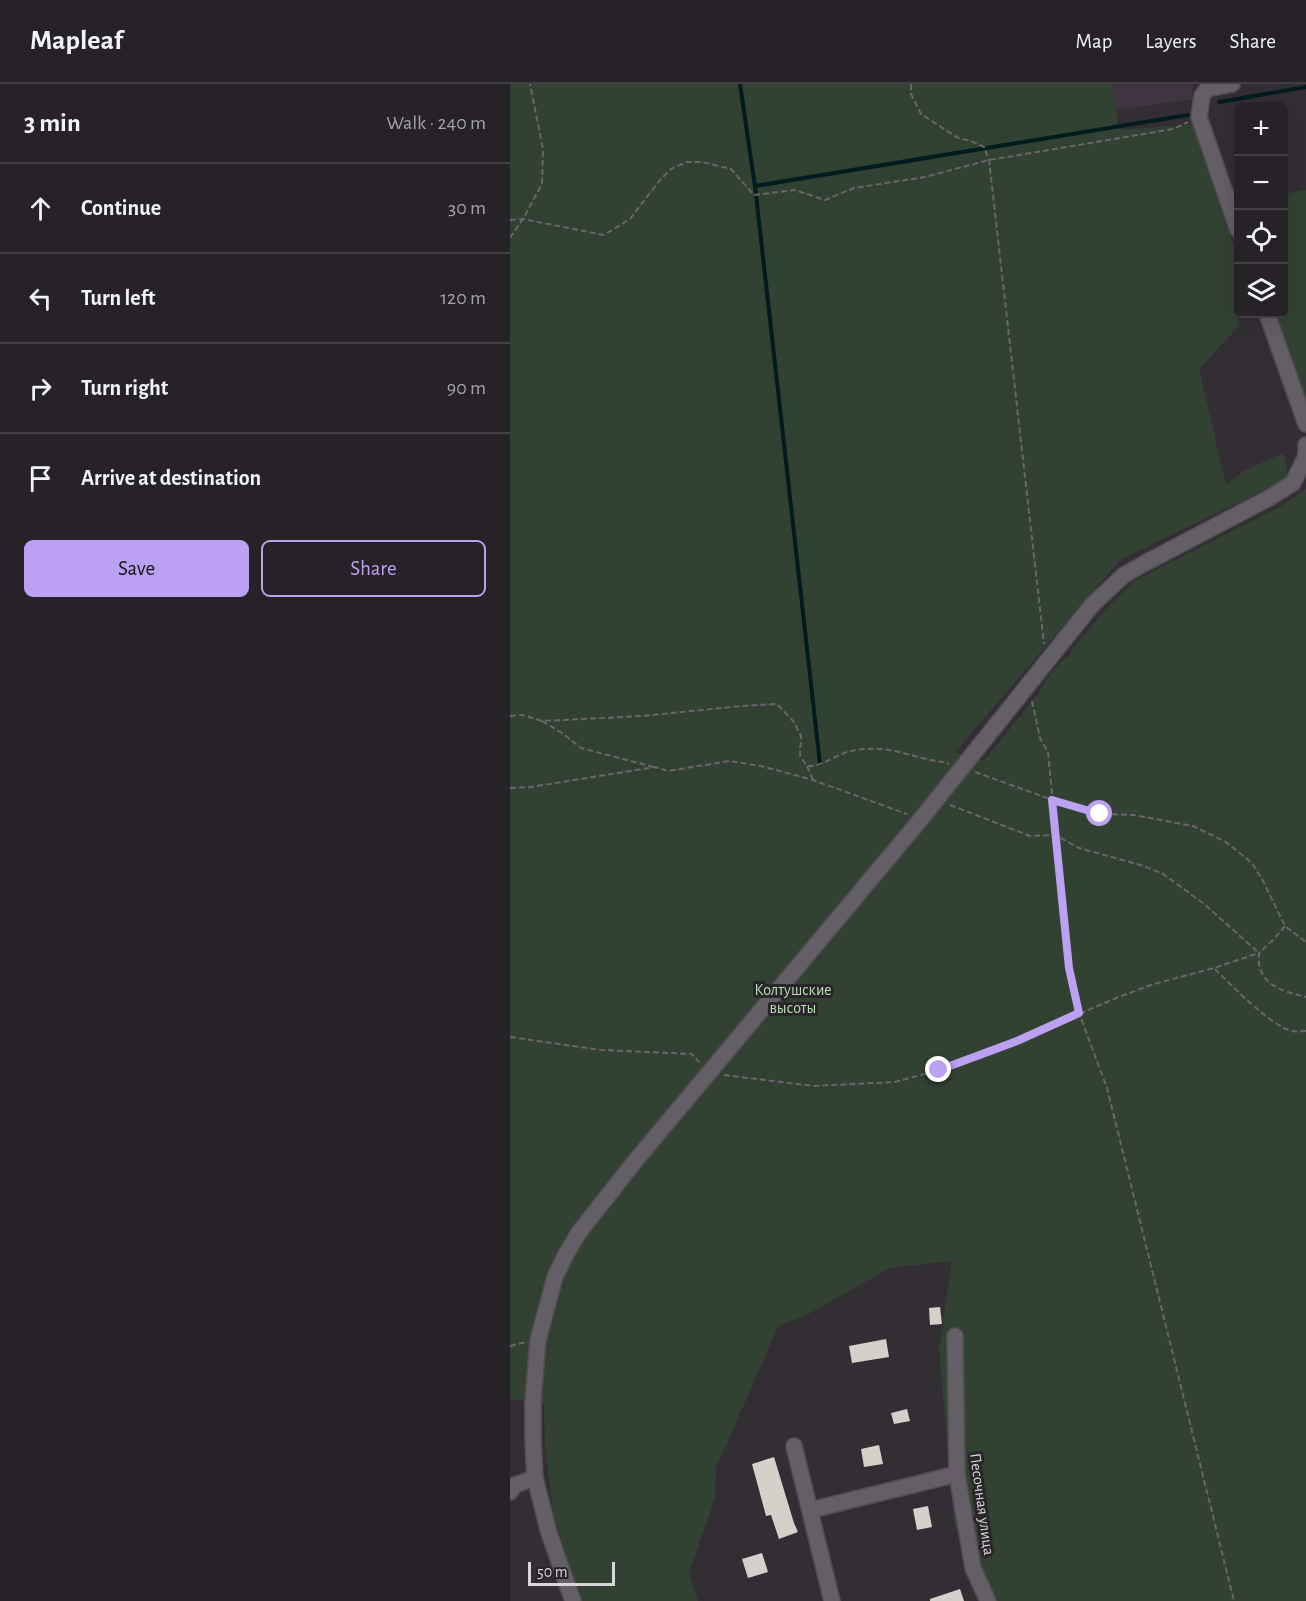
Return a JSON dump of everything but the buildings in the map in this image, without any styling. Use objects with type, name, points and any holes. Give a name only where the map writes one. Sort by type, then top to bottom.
[{"type":"street","points":[[1232,84],[1206,89],[1202,96],[1199,117],[1234,216]]},
{"type":"street","points":[[1269,318],[1306,424]]},
{"type":"street","points":[[573,1601],[549,1533],[535,1478],[533,1401],[538,1340],[555,1277],[580,1231],[937,800],[1092,605],[1124,575],[1293,483],[1306,456],[1306,445]]},
{"type":"street","name":"Песочная улица","points":[[955,1336],[957,1474],[973,1568],[988,1601]]},
{"type":"street","points":[[794,1446],[832,1601]]},
{"type":"street","points":[[811,1510],[957,1474]]},
{"type":"street","points":[[510,1492],[515,1485],[535,1478]]},
{"type":"path","points":[[510,238],[542,184],[543,149],[530,84]]},
{"type":"path","points":[[911,84],[911,94],[921,114],[958,138],[984,147],[989,160],[1046,662]]},
{"type":"path","points":[[510,220],[523,219],[604,235],[630,219],[660,180],[671,170],[687,162],[702,162],[730,170],[754,195],[795,190],[825,200],[854,188],[925,177],[989,160],[1173,129],[1199,117]]},
{"type":"path","points":[[1028,687],[1040,738],[1048,752],[1069,968],[1079,1013],[1107,1088],[1234,1601]]},
{"type":"path","points":[[542,721],[642,716],[777,704],[794,722],[801,736],[800,756],[813,780]]},
{"type":"path","points":[[510,716],[523,715],[542,721],[581,748],[668,771],[729,761],[761,766],[813,780],[921,819]]},
{"type":"path","points":[[807,766],[815,767],[848,751],[874,747],[888,749],[987,775],[1052,800],[1100,814],[1134,815],[1193,826],[1226,842],[1252,863],[1263,880],[1285,926],[1306,942]]},
{"type":"path","points":[[510,788],[531,787],[655,767]]},
{"type":"path","points":[[937,800],[1030,836],[1055,835],[1079,848],[1144,866],[1163,874],[1203,903],[1259,953]]},
{"type":"path","points":[[510,1037],[601,1050],[692,1054],[709,1073],[814,1086],[895,1082],[939,1070],[1017,1041],[1079,1013],[1154,984],[1259,953],[1285,926]]},
{"type":"path","points":[[1259,953],[1258,966],[1268,982],[1286,992],[1306,997]]},
{"type":"path","points":[[1214,968],[1272,1021],[1290,1031],[1306,1031]]},
{"type":"shaded area","points":[[952,84],[1194,84],[1191,89],[1193,99],[958,132]]},
{"type":"green space","name":"Колтушские высоты","points":[[510,84],[1112,84],[1119,130],[1197,124],[1234,248],[1234,318],[1239,318],[1238,327],[1199,369],[1226,485],[1244,471],[1283,453],[1289,478],[1121,559],[955,752],[984,761],[1038,694],[1053,670],[1067,658],[1106,609],[1134,581],[1278,508],[1306,489],[1306,1601],[982,1601],[954,1523],[939,1350],[952,1261],[890,1268],[803,1317],[779,1325],[716,1468],[715,1498],[689,1573],[698,1601],[580,1601],[553,1513],[545,1445],[544,1404],[510,1399]]},
{"type":"green space","points":[[1306,190],[1306,404],[1277,318],[1288,318],[1288,193]]},
{"type":"waterway","points":[[740,84],[755,186],[820,764]]},
{"type":"waterway","points":[[1219,102],[1306,87]]},
{"type":"waterway","points":[[755,186],[1188,115]]},
{"type":"route","points":[[939,1070],[1017,1041],[1079,1013],[1069,968],[1052,800],[1100,814]]}]
